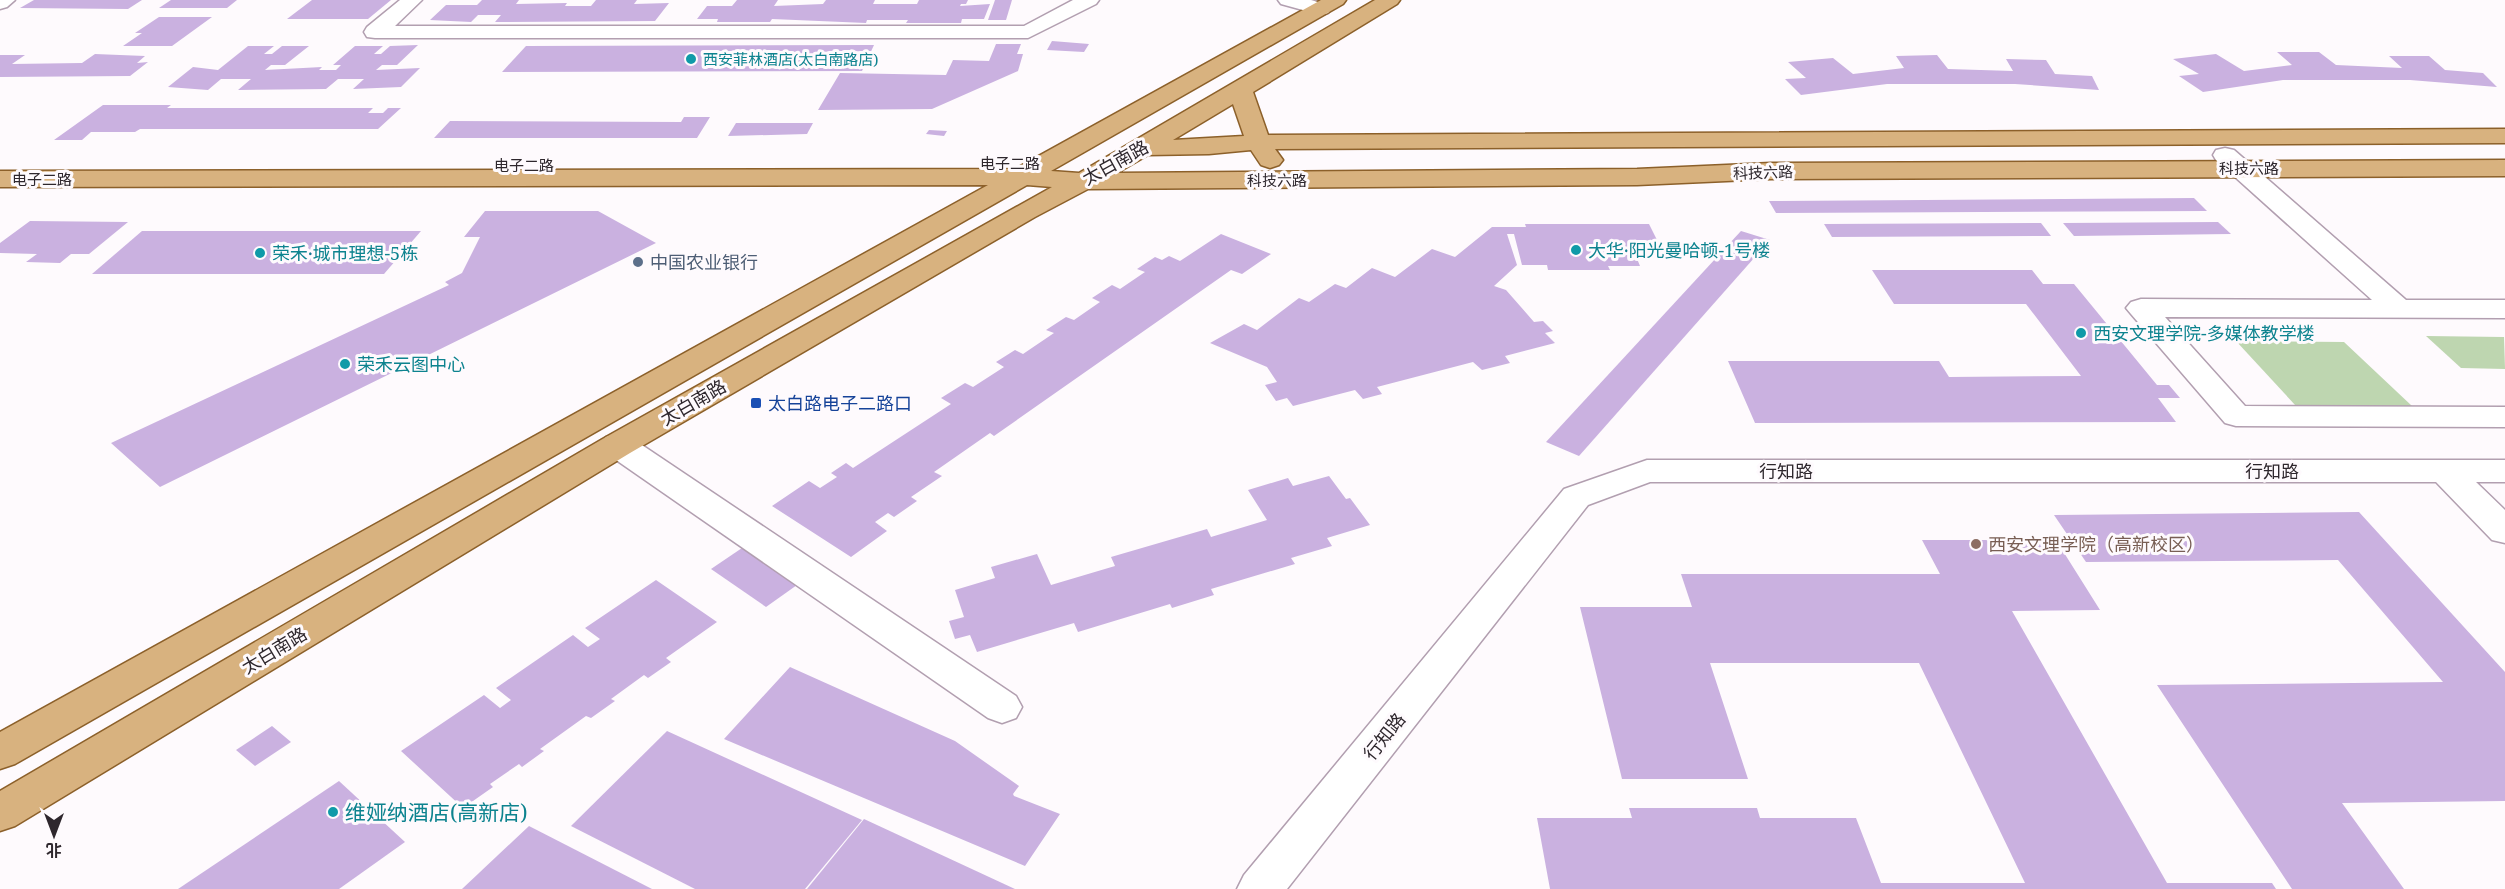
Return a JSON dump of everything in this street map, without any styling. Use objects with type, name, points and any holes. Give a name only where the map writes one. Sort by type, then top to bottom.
[{"type":"main road","name":"太白南路","points":[[0,813],[618,445],[1072,186],[1131,155],[1390,0]]},
{"type":"main road","name":"太白南路","points":[[0,752],[1329,4]]},
{"type":"main road","points":[[1240,89],[1265,152],[2505,136]]},
{"type":"main road","name":"科技六路","points":[[1048,163],[1131,155],[1265,152],[2243,169],[2505,168]]},
{"type":"main road","name":"科技六路","points":[[2243,169],[2505,153]]},
{"type":"main road","name":"电子二路","points":[[0,167],[1048,163]]},
{"type":"main road","points":[[1020,177],[1072,186],[2243,169],[2505,185]]},
{"type":"main road","name":"电子二路","points":[[0,180],[1020,177]]},
{"type":"street","points":[[0,3],[5,0]]},
{"type":"street","points":[[412,0],[375,32],[1028,32],[1089,0]]},
{"type":"street","points":[[1288,0],[1329,4]]},
{"type":"street","points":[[2243,169],[2398,308]]},
{"type":"street","points":[[2505,309],[2141,308],[2236,416],[2505,417]]},
{"type":"street","points":[[618,445],[1002,707]]},
{"type":"street","name":"行知路","points":[[1260,889],[1576,497],[1647,471],[2505,471]]},
{"type":"street","points":[[2445,471],[2505,531]]},
{"type":"green space","points":[[2426,336],[2504,337],[2505,369],[2461,368]]},
{"type":"green space","points":[[2236,341],[2344,342],[2412,406],[2296,406]]},
{"type":"building","points":[[34,0],[142,0],[128,9],[20,8]]},
{"type":"building","points":[[171,0],[237,0],[227,8],[159,8]]},
{"type":"building","points":[[312,0],[391,0],[368,19],[287,19]]},
{"type":"building","points":[[482,0],[519,0],[516,4],[567,3],[565,6],[591,6],[596,0],[637,0],[634,4],[669,3],[655,21],[495,22],[501,15],[478,15],[471,22],[430,20],[446,5],[477,5]]},
{"type":"building","points":[[737,0],[778,0],[774,6],[823,4],[826,0],[875,0],[873,4],[917,4],[919,0],[968,0],[966,4],[960,6],[990,4],[984,19],[962,19],[961,23],[867,20],[866,23],[772,19],[770,22],[717,22],[718,19],[697,19],[707,6],[732,6]]},
{"type":"building","points":[[995,0],[1012,0],[1006,20],[988,20]]},
{"type":"building","points":[[159,17],[212,17],[172,46],[123,46],[142,33],[135,33]]},
{"type":"building","points":[[1052,41],[1089,44],[1084,52],[1047,50]]},
{"type":"building","points":[[996,44],[1021,44],[1017,54],[1023,54],[1018,71],[932,109],[818,110],[840,73],[946,75],[953,60],[989,61]]},
{"type":"building","points":[[418,45],[397,65],[382,65],[376,70],[420,68],[401,87],[353,89],[364,79],[338,79],[326,89],[238,90],[251,79],[221,79],[208,90],[168,87],[193,67],[218,70],[248,46],[274,46],[264,54],[272,54],[282,46],[309,46],[285,65],[271,65],[265,70],[322,67],[319,70],[336,70],[341,65],[333,65],[355,46],[383,46],[374,54],[381,54],[390,46]]},
{"type":"building","name":"西安菲林酒店(太白南路店)","points":[[874,45],[862,71],[502,72],[526,46]]},
{"type":"building","points":[[2277,52],[2319,52],[2336,65],[2402,68],[2389,56],[2429,56],[2445,70],[2483,73],[2497,87],[2410,80],[2283,80],[2203,92],[2179,76],[2199,74],[2173,59],[2216,54],[2244,71],[2292,65]]},
{"type":"building","points":[[95,54],[145,56],[137,63],[148,62],[130,76],[0,77],[0,55],[25,55],[12,64],[82,63]]},
{"type":"building","points":[[1937,55],[1948,69],[2013,71],[2006,59],[2046,60],[2055,74],[2092,76],[2099,90],[2015,84],[1887,84],[1801,95],[1785,79],[1806,78],[1788,62],[1833,58],[1853,74],[1904,68],[1896,56]]},
{"type":"building","points":[[103,105],[171,105],[167,108],[373,108],[368,113],[383,113],[388,108],[401,108],[378,129],[140,129],[135,132],[91,132],[82,140],[54,140]]},
{"type":"building","points":[[684,117],[710,117],[697,138],[434,138],[450,121],[681,122]]},
{"type":"building","points":[[736,123],[813,123],[807,134],[728,136]]},
{"type":"building","points":[[929,130],[947,131],[944,136],[926,134]]},
{"type":"building","points":[[2194,198],[2207,211],[1776,213],[1769,201]]},
{"type":"building","name":"荣禾云图中心","points":[[485,211],[598,211],[656,243],[160,487],[111,443],[449,285],[445,282],[462,273],[480,237],[464,237]]},
{"type":"building","points":[[30,221],[128,222],[89,254],[71,254],[60,263],[26,262],[37,254],[0,253],[0,243]]},
{"type":"building","points":[[2218,222],[2231,234],[2074,236],[2063,223]]},
{"type":"building","points":[[2041,223],[2051,236],[1832,237],[1824,224]]},
{"type":"building","points":[[1525,224],[1649,224],[1659,244],[1631,244],[1640,266],[1608,266],[1610,270],[1548,270],[1547,265],[1522,265],[1514,234],[1507,234],[1517,265],[1494,286],[1506,290],[1534,322],[1543,321],[1553,331],[1545,333],[1555,343],[1505,356],[1510,363],[1482,370],[1473,362],[1377,387],[1382,394],[1363,399],[1355,390],[1293,406],[1287,398],[1276,401],[1265,385],[1277,382],[1267,367],[1210,343],[1244,324],[1257,330],[1299,298],[1309,302],[1335,284],[1346,288],[1372,268],[1395,277],[1432,249],[1455,257],[1492,227],[1526,227]]},
{"type":"building","name":"荣禾·城市理想-5栋","points":[[142,231],[421,231],[384,274],[92,274]]},
{"type":"building","points":[[1741,231],[1770,240],[1579,456],[1546,442]]},
{"type":"building","points":[[1221,234],[1271,254],[1242,274],[1231,270],[994,436],[990,433],[934,472],[942,476],[911,497],[917,501],[894,517],[888,513],[875,522],[887,531],[851,557],[772,506],[809,481],[820,488],[837,477],[831,473],[846,463],[853,468],[951,404],[941,398],[965,383],[973,387],[1004,367],[996,362],[1015,350],[1023,354],[1054,333],[1046,330],[1066,317],[1074,320],[1100,302],[1092,298],[1112,285],[1120,289],[1145,272],[1137,269],[1155,257],[1162,260],[1169,256],[1180,261]]},
{"type":"building","name":"西安文理学院-多媒体教学楼","points":[[1872,270],[2032,270],[2043,284],[2074,284],[2157,385],[2169,385],[2180,398],[2158,398],[2176,422],[1755,423],[1728,361],[1939,361],[1949,377],[2081,376],[2026,304],[1894,304]]},
{"type":"building","points":[[1329,476],[1346,499],[1350,498],[1370,525],[1327,538],[1332,546],[1291,558],[1295,564],[1211,589],[1214,595],[1172,608],[1170,604],[1078,632],[1074,623],[977,652],[970,635],[955,639],[949,621],[964,617],[955,590],[995,578],[991,567],[1037,554],[1051,585],[1115,566],[1111,557],[1207,529],[1211,537],[1267,520],[1248,490],[1288,478],[1293,486]]},
{"type":"building","points":[[2359,512],[2505,672],[2505,801],[2342,803],[2404,889],[2292,889],[2157,685],[2443,682],[2338,560],[2086,562],[2054,515]]},
{"type":"building","points":[[1922,540],[2056,540],[2100,610],[2012,611],[2167,883],[2272,883],[2276,889],[1550,889],[1537,818],[1632,818],[1629,808],[1757,808],[1760,818],[1856,818],[1881,883],[2025,883],[1919,663],[1710,663],[1748,779],[1622,779],[1580,607],[1692,607],[1681,574],[1940,574]]},
{"type":"building","points":[[742,548],[797,585],[766,607],[711,569]]},
{"type":"building","points":[[656,580],[717,622],[666,658],[671,662],[648,678],[644,675],[611,699],[615,701],[591,718],[586,716],[540,749],[544,751],[522,767],[519,764],[490,784],[493,787],[463,808],[401,751],[484,695],[500,708],[511,700],[496,688],[573,635],[588,647],[600,639],[585,628]]},
{"type":"building","points":[[790,667],[955,741],[1019,786],[1014,796],[1060,814],[1025,866],[724,739]]},
{"type":"building","points":[[272,726],[291,742],[255,766],[236,750]]},
{"type":"building","points":[[667,731],[862,820],[805,889],[695,889],[571,826]]},
{"type":"building","name":"维娅纳酒店(高新店)","points":[[339,781],[405,842],[339,889],[178,889]]},
{"type":"building","points":[[864,819],[1015,889],[807,889]]},
{"type":"building","points":[[529,826],[652,889],[462,889]]},
{"type":"place","name":"西安菲林酒店(太白南路店)","points":[[691,59]]},
{"type":"place","name":"大华·阳光曼哈顿-1号楼","points":[[1576,250]]},
{"type":"place","name":"荣禾·城市理想-5栋","points":[[260,253]]},
{"type":"place","name":"中国农业银行","points":[[638,262]]},
{"type":"place","name":"西安文理学院-多媒体教学楼","points":[[2081,333]]},
{"type":"place","name":"荣禾云图中心","points":[[345,364]]},
{"type":"place","name":"太白路电子二路口","points":[[756,403]]},
{"type":"place","name":"西安文理学院（高新校区）","points":[[1976,544]]},
{"type":"place","name":"维娅纳酒店(高新店)","points":[[333,812]]}]
